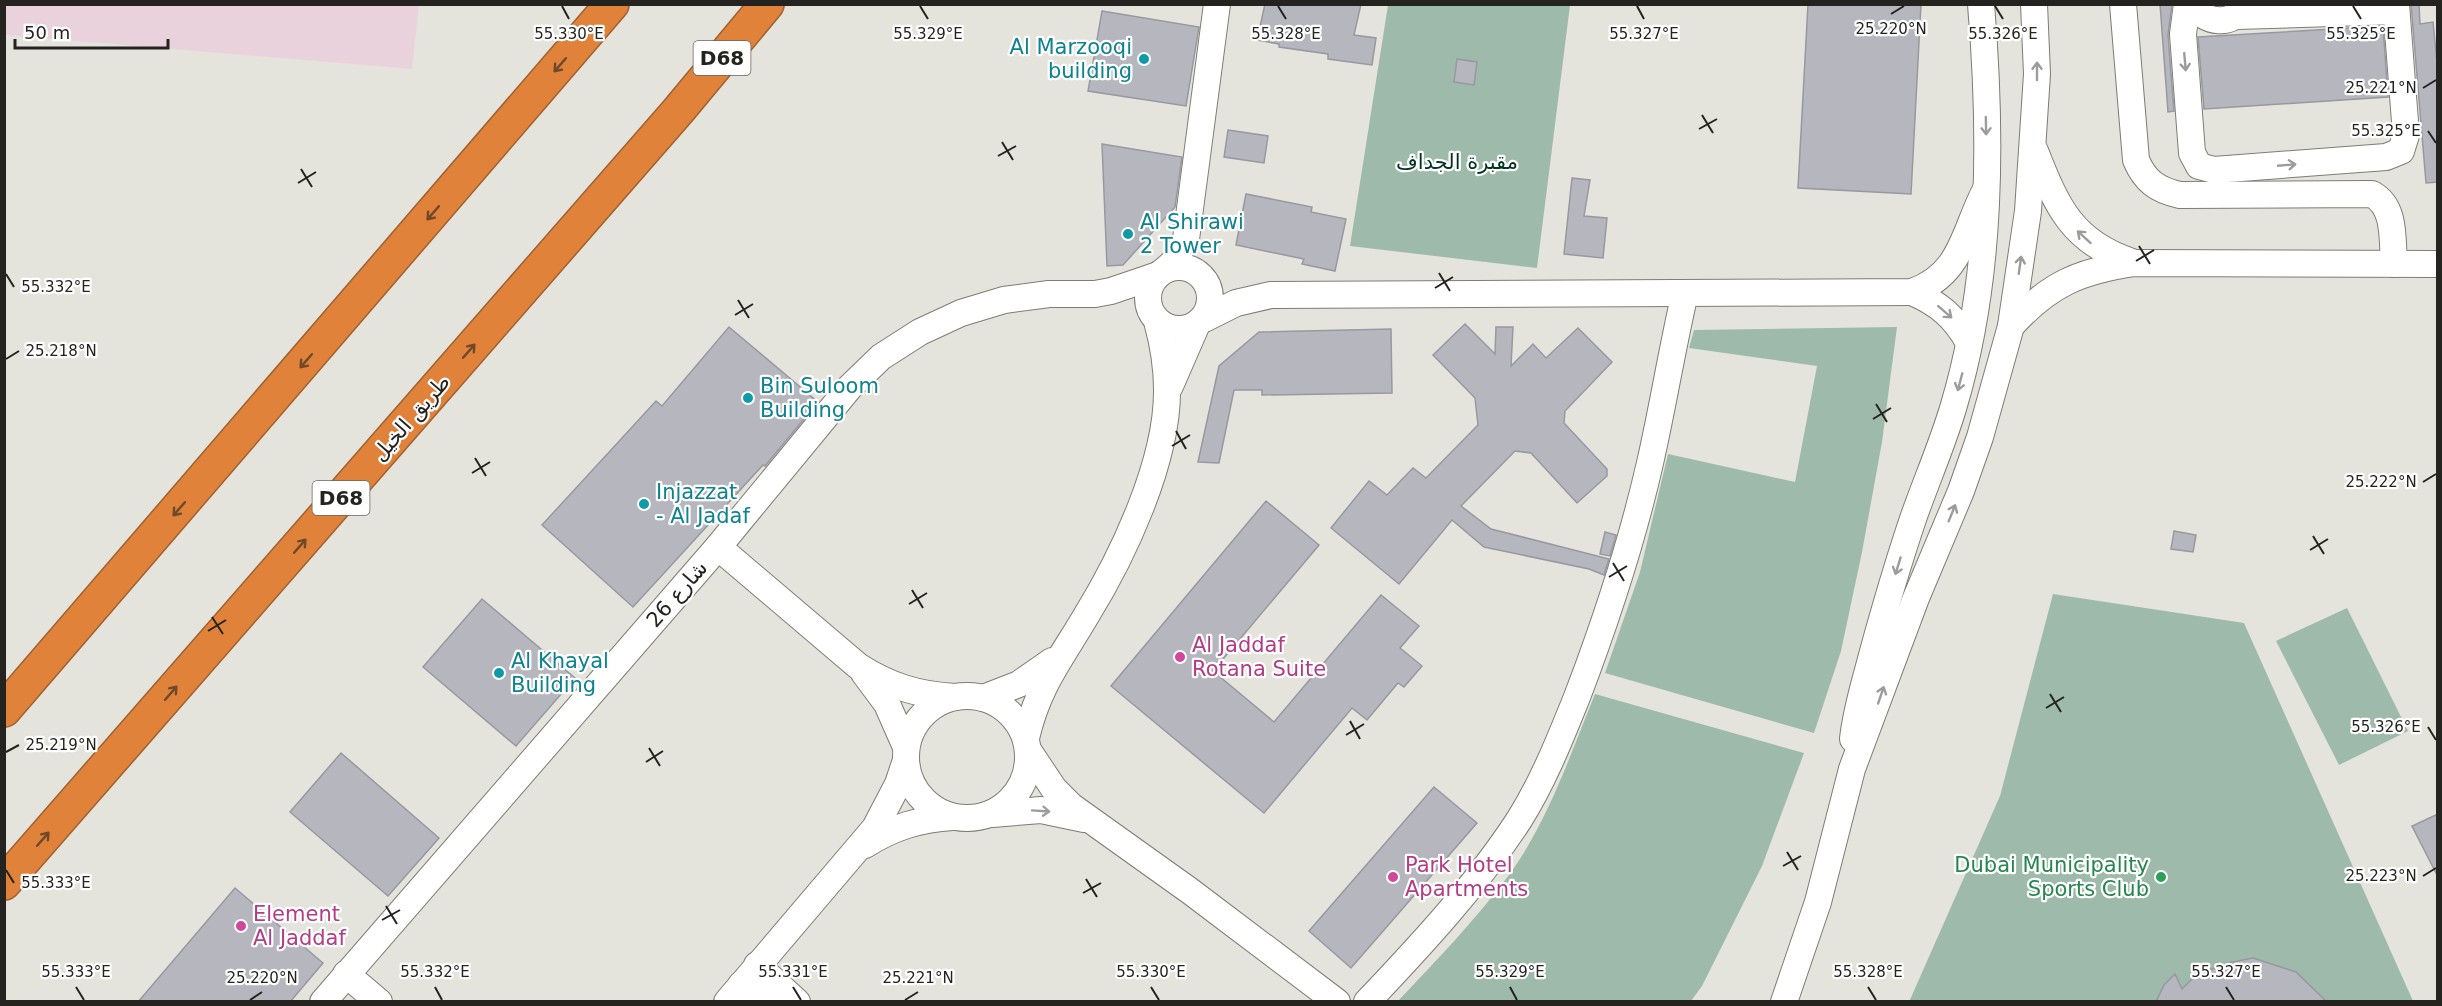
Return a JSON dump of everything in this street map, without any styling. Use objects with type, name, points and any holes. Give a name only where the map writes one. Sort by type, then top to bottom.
[{"type":"highway","points":[[4,710],[612,4]]},
{"type":"highway","name":"طريق الخيل","points":[[4,884],[662,129],[767,4]]},
{"type":"street","points":[[992,814],[1013,798],[1021,787],[1028,762],[1027,744],[1040,691],[1106,582],[1136,518],[1160,440],[1168,392],[1165,356],[1156,320],[1148,301],[1149,291],[1161,272],[1182,251],[1217,4]]},
{"type":"street","points":[[1852,769],[1852,745],[1860,699],[1910,529],[1953,406],[1969,343],[1982,254],[1986,189],[1986,83],[1981,4]]},
{"type":"street","points":[[1784,1002],[1818,902],[1852,769],[1916,598],[1965,480],[1980,437],[2011,326],[2028,211],[2037,74],[2034,4]]},
{"type":"street","points":[[2123,4],[2136,160],[2142,173],[2152,184],[2165,192],[2180,195],[2372,194],[2386,205],[2390,213],[2394,264]]},
{"type":"street","points":[[2187,4],[2183,34],[2192,153],[2194,160],[2206,170],[2386,157],[2401,151],[2406,135],[2396,8],[2241,10],[2217,21],[2207,19],[2192,4]]},
{"type":"street","points":[[2032,146],[2057,203],[2070,224],[2088,242],[2111,255],[2135,263]]},
{"type":"street","points":[[1156,320],[1164,326],[1181,330],[1236,303],[1271,295],[1912,292],[1937,280],[1956,260],[1986,189]]},
{"type":"street","points":[[1168,392],[1211,303],[1211,294],[1201,276],[1186,226]]},
{"type":"street","points":[[2011,326],[2030,304],[2053,287],[2079,274],[2135,263],[2438,264]]},
{"type":"street","points":[[1161,272],[1182,267],[1201,276],[1271,295]]},
{"type":"street","name":"شارع 26","points":[[323,1002],[718,547],[849,388],[881,357],[920,332],[961,313],[1049,294],[1095,294],[1127,286],[1161,272]]},
{"type":"street","points":[[1912,292],[1940,306],[1952,317],[1969,343]]},
{"type":"street","points":[[1367,1002],[1441,921],[1481,872],[1518,821],[1542,779],[1586,673],[1627,549],[1650,463],[1684,293]]},
{"type":"street","name":"شارع 26","points":[[1095,294],[1126,303],[1156,320]]},
{"type":"street","points":[[718,547],[858,666],[880,681],[931,696],[970,697],[1005,709],[1014,717],[1054,789],[1090,821],[1318,992],[1337,1002]]},
{"type":"street","points":[[742,984],[860,848],[888,807],[916,724],[924,714],[939,703],[1019,684],[1036,674],[1066,648]]},
{"type":"street","points":[[858,666],[886,704],[906,754],[908,773],[920,796],[929,806],[953,817]]},
{"type":"street","points":[[860,848],[904,825],[928,819],[966,818],[1041,810],[1090,821]]},
{"type":"street","points":[[346,974],[379,1002]]},
{"type":"street","points":[[742,984],[771,1002]]},
{"type":"street","points":[[742,984],[797,1002]]},
{"type":"shaded area","points":[[4,5],[419,5],[412,69],[5,35]]},
{"type":"green space","name":"مقبرة الجداف","points":[[1388,5],[1570,5],[1537,268],[1350,246]]},
{"type":"green space","points":[[1897,327],[1882,442],[1862,552],[1841,651],[1814,733],[1605,673],[1640,572],[1668,454],[1795,482],[1817,366],[1689,348],[1694,330]]},
{"type":"green space","name":"Dubai Municipality Sports Club","points":[[2053,594],[2244,623],[2413,1001],[1909,1002],[2000,796]]},
{"type":"green space","points":[[2347,608],[2408,731],[2339,765],[2276,641]]},
{"type":"green space","points":[[1595,694],[1804,753],[1762,866],[1702,986],[1691,1001],[1398,1001],[1485,905],[1525,851],[1558,785]]},
{"type":"building","points":[[1265,4],[1361,4],[1354,35],[1376,38],[1372,65],[1328,59],[1328,54],[1279,47],[1279,44],[1257,40]]},
{"type":"building","points":[[1808,4],[1921,4],[1911,194],[1798,188]]},
{"type":"building","points":[[2160,4],[2172,4],[2168,35],[2174,111],[2168,112]]},
{"type":"building","points":[[2411,4],[2419,4],[2420,24],[2433,22],[2438,72],[2438,182],[2426,183]]},
{"type":"building","name":"Al Marzooqi building","points":[[1102,11],[1199,27],[1186,106],[1088,91]]},
{"type":"building","points":[[2383,26],[2388,97],[2204,109],[2198,37]]},
{"type":"building","points":[[1457,59],[1477,62],[1474,85],[1454,82]]},
{"type":"building","points":[[1228,130],[1268,136],[1264,163],[1224,157]]},
{"type":"building","name":"Al Shirawi 2 Tower","points":[[1102,144],[1182,157],[1175,207],[1123,265],[1107,266]]},
{"type":"building","points":[[1572,178],[1590,180],[1584,216],[1607,218],[1603,258],[1564,254]]},
{"type":"building","points":[[1246,194],[1312,207],[1311,212],[1346,219],[1335,271],[1302,264],[1304,259],[1236,245]]},
{"type":"building","points":[[1465,324],[1495,354],[1496,327],[1513,327],[1511,366],[1533,344],[1546,358],[1578,328],[1612,362],[1565,411],[1564,423],[1607,469],[1607,476],[1577,503],[1531,453],[1515,451],[1461,506],[1491,529],[1609,559],[1604,575],[1589,569],[1484,547],[1452,520],[1399,584],[1331,528],[1369,481],[1387,495],[1413,468],[1426,478],[1478,425],[1475,398],[1433,355]]},
{"type":"building","name":"Injazzat - Al Jadaf","points":[[729,327],[818,402],[765,466],[763,465],[633,607],[542,525],[656,401],[662,406]]},
{"type":"building","points":[[1391,329],[1392,393],[1262,395],[1262,390],[1234,390],[1219,463],[1198,462],[1219,366],[1259,332]]},
{"type":"building","name":"Al Jaddaf Rotana Suite","points":[[1266,501],[1319,545],[1213,671],[1274,722],[1381,595],[1419,626],[1400,648],[1422,666],[1404,687],[1398,683],[1367,720],[1352,708],[1264,813],[1111,686]]},
{"type":"building","points":[[2174,531],[2196,535],[2193,552],[2171,549]]},
{"type":"building","points":[[1605,532],[1616,535],[1610,556],[1600,554]]},
{"type":"building","name":"Al Khayal Building","points":[[482,599],[575,678],[516,746],[423,667]]},
{"type":"building","points":[[341,753],[439,838],[388,896],[290,812]]},
{"type":"building","name":"Park Hotel Apartments","points":[[1434,787],[1477,823],[1351,968],[1309,931]]},
{"type":"building","points":[[2438,814],[2438,877],[2412,826]]},
{"type":"building","name":"Element Al Jaddaf","points":[[235,888],[323,963],[290,1002],[138,1002]]},
{"type":"building","points":[[2253,958],[2296,972],[2327,1002],[2156,1002],[2164,985],[2175,974],[2182,989],[2196,975],[2228,963]]},
{"type":"place","name":"Al Marzooqi building","points":[[1144,59]]},
{"type":"place","name":"Al Shirawi 2 Tower","points":[[1128,234]]},
{"type":"place","name":"Bin Suloom Building","points":[[748,398]]},
{"type":"place","name":"Injazzat - Al Jadaf","points":[[644,504]]},
{"type":"place","name":"Al Jaddaf Rotana Suite","points":[[1180,657]]},
{"type":"place","name":"Al Khayal Building","points":[[499,673]]},
{"type":"place","name":"Park Hotel Apartments","points":[[1393,877]]},
{"type":"place","name":"Dubai Municipality Sports Club","points":[[2161,877]]},
{"type":"place","name":"Element Al Jaddaf","points":[[241,926]]}]
